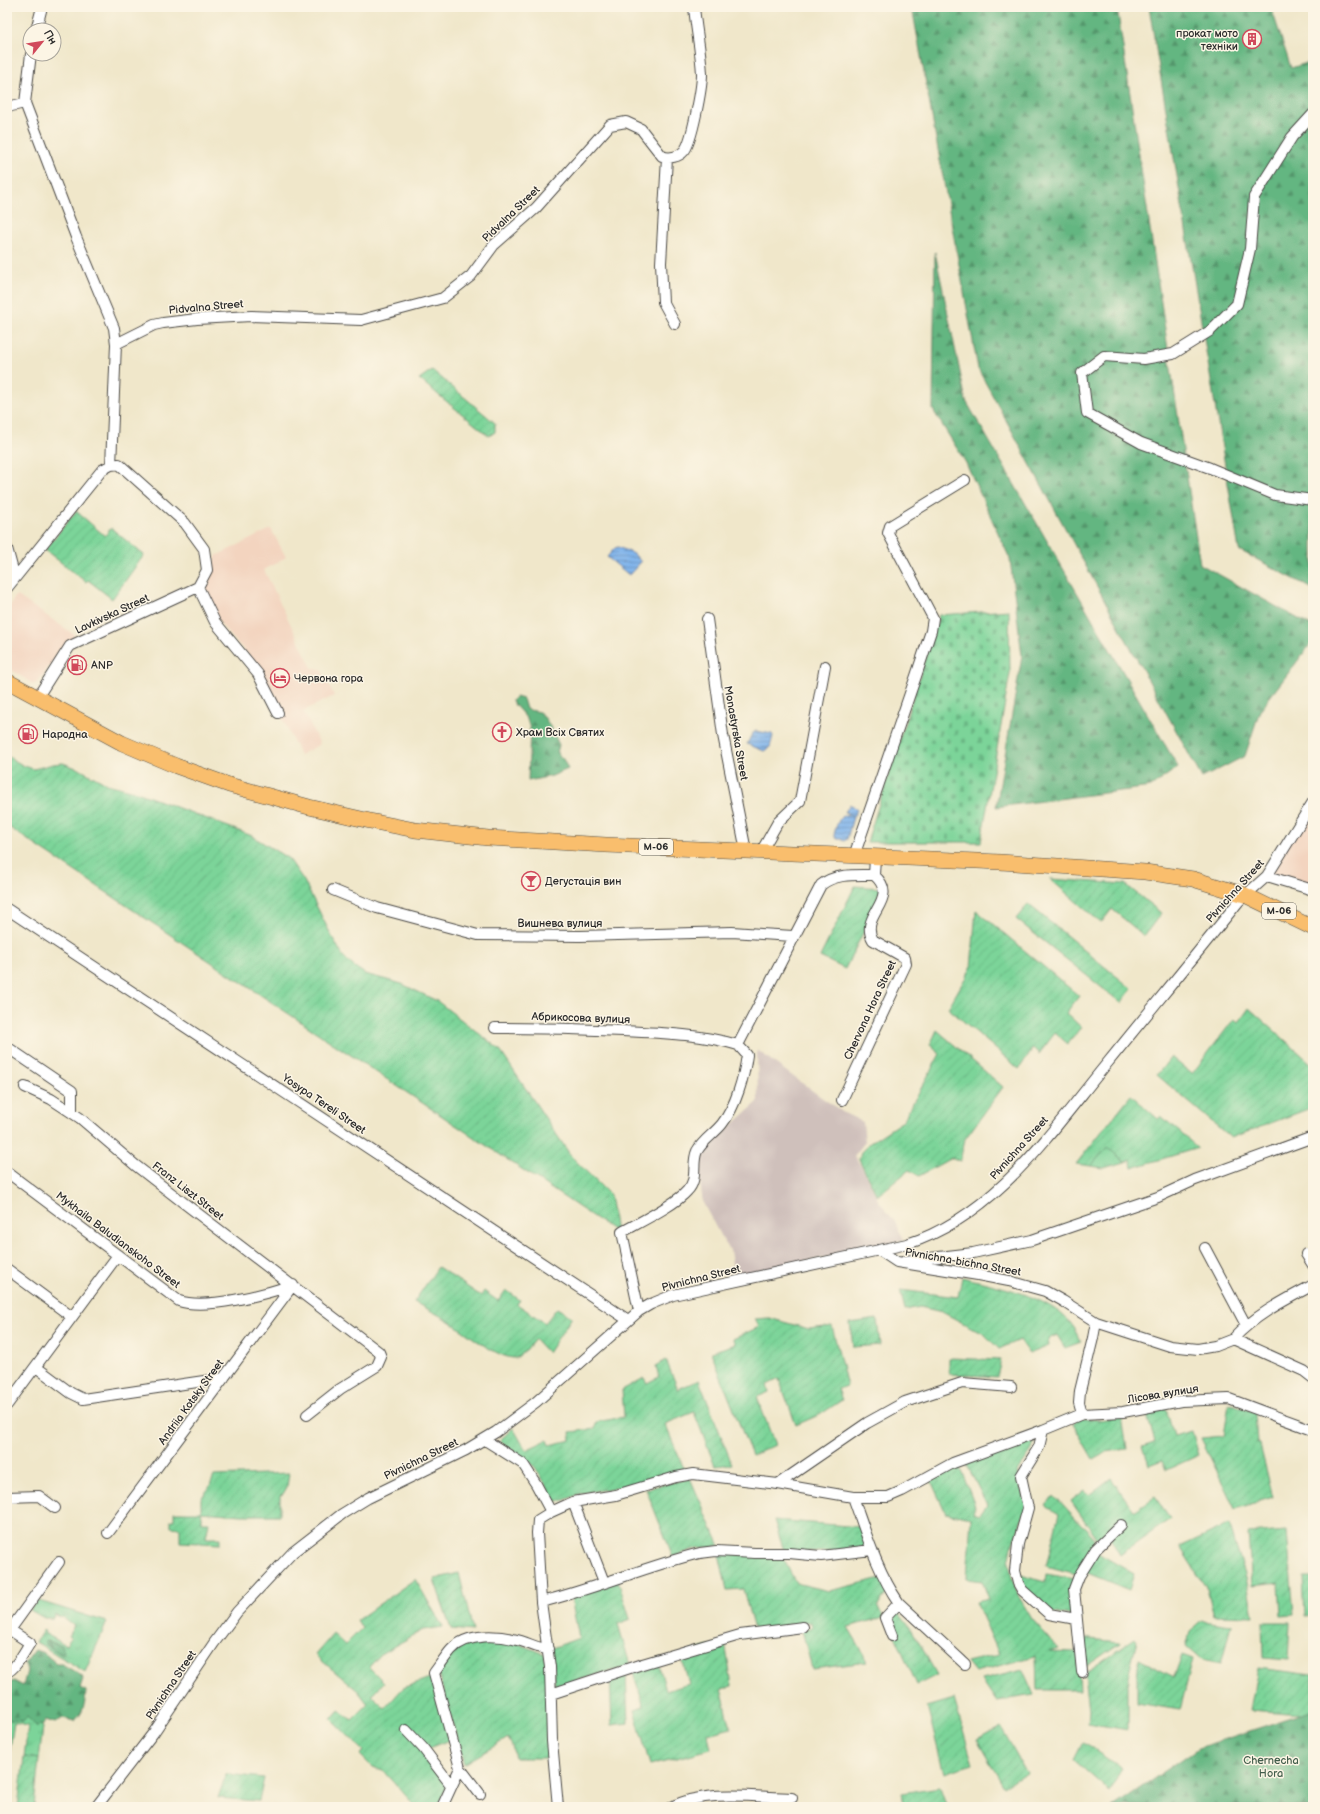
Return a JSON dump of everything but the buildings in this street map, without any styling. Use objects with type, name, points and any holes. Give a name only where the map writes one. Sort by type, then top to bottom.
[{"type":"highway","name":"М-06","points":[[7,681],[122,743],[176,766],[229,785],[309,807],[415,830],[488,838],[746,852],[1000,862],[1145,872],[1193,879],[1245,895],[1313,928]]},
{"type":"street","points":[[38,22],[42,7]]},
{"type":"street","points":[[675,324],[663,302],[662,271],[667,158],[676,157],[685,151],[692,135],[702,75],[694,7]]},
{"type":"street","points":[[30,62],[25,104],[55,183],[114,328],[116,344],[111,465]]},
{"type":"street","points":[[7,107],[25,104]]},
{"type":"street","points":[[1313,114],[1292,137],[1254,197],[1250,249],[1236,304],[1210,331],[1173,354],[1144,359],[1104,356],[1082,374],[1087,413],[1141,443],[1210,468],[1275,495],[1313,500]]},
{"type":"street","name":"Pidvalna Street","points":[[116,344],[154,325],[163,323],[196,319],[251,316],[362,320],[443,298],[471,276],[494,245],[536,208],[610,125],[626,122],[641,129],[662,156],[667,158]]},
{"type":"street","points":[[7,588],[102,470],[111,465],[119,464],[185,523],[204,548],[207,570],[198,587],[215,622],[258,674],[278,713]]},
{"type":"street","points":[[854,856],[931,631],[933,618],[888,533],[890,526],[965,480]]},
{"type":"street","points":[[7,548],[15,578]]},
{"type":"street","name":"Lavkivska Street","points":[[37,698],[70,646],[198,587]]},
{"type":"street","name":"Monastyrska Street","points":[[707,619],[723,735],[746,852]]},
{"type":"street","points":[[761,852],[778,822],[800,800],[825,666]]},
{"type":"street","name":"Pivnichna Street","points":[[96,1807],[154,1732],[214,1642],[237,1612],[292,1552],[342,1514],[368,1498],[484,1440],[536,1402],[639,1311],[651,1304],[673,1295],[907,1244],[937,1232],[982,1203],[1012,1176],[1037,1148],[1245,895],[1267,876],[1313,802]]},
{"type":"street","points":[[639,1311],[622,1232],[679,1198],[691,1187],[695,1179],[697,1152],[723,1122],[735,1099],[746,1066],[747,1055],[738,1045],[818,889],[826,881],[847,875],[874,875],[875,858]]},
{"type":"street","name":"Chervona Hora Street","points":[[842,1100],[906,964],[905,958],[874,940],[871,936],[870,930],[873,916],[882,900],[884,890],[884,886],[874,875]]},
{"type":"street","points":[[1267,876],[1313,890]]},
{"type":"street","name":"Вишнева вулиця","points":[[333,890],[377,908],[478,935],[580,936],[732,932],[793,936]]},
{"type":"street","name":"Yosypa Tereli Street","points":[[7,908],[628,1320]]},
{"type":"street","name":"Абрикосова вулиця","points":[[495,1028],[548,1028],[666,1033],[701,1036],[738,1045]]},
{"type":"street","points":[[7,1047],[72,1091],[72,1108]]},
{"type":"street","name":"Franz Liszt Street","points":[[25,1087],[72,1108],[180,1200],[376,1348],[381,1357],[377,1366],[340,1389],[307,1416]]},
{"type":"street","name":"Pivnichna-bichna Street","points":[[897,1262],[973,1253],[1032,1240],[1158,1197],[1195,1180],[1313,1137]]},
{"type":"street","name":"Mykhaila Baludianskoho Street","points":[[7,1172],[179,1301],[188,1304],[201,1304],[275,1291],[293,1285]]},
{"type":"street","points":[[1205,1248],[1246,1325]]},
{"type":"street","name":"Pivnichna-bichna Street","points":[[879,1250],[897,1262],[994,1278],[1045,1291],[1063,1300],[1096,1322],[1170,1346],[1198,1349],[1233,1340]]},
{"type":"street","points":[[1306,1254],[1313,1265]]},
{"type":"street","points":[[7,1405],[118,1255]]},
{"type":"street","points":[[7,1269],[72,1317]]},
{"type":"street","name":"Andriia Kotsky Street","points":[[108,1533],[293,1285]]},
{"type":"street","points":[[1313,1285],[1284,1300],[1246,1325],[1233,1340],[1304,1371],[1313,1378]]},
{"type":"street","points":[[1082,1414],[1079,1403],[1080,1391],[1096,1322]]},
{"type":"street","points":[[36,1367],[71,1393],[82,1398],[224,1378]]},
{"type":"street","points":[[778,1484],[867,1423],[905,1402],[962,1383],[1011,1387]]},
{"type":"street","name":"Лісова вулиця","points":[[541,1602],[537,1533],[538,1520],[573,1502],[616,1495],[676,1477],[692,1474],[778,1484],[853,1497],[888,1497],[953,1463],[1082,1414],[1123,1412],[1181,1401],[1229,1400],[1313,1430]]},
{"type":"street","points":[[1043,1430],[1039,1448],[1021,1476],[1028,1508],[1018,1544],[1015,1571],[1022,1590],[1049,1614],[1076,1619]]},
{"type":"street","points":[[484,1440],[523,1464],[551,1512]]},
{"type":"street","points":[[7,1498],[39,1496],[44,1498],[55,1508]]},
{"type":"street","points":[[853,1497],[872,1550],[885,1580],[899,1603],[965,1664]]},
{"type":"street","points":[[573,1502],[604,1582]]},
{"type":"street","points":[[1082,1672],[1074,1589],[1079,1576],[1096,1549],[1121,1525]]},
{"type":"street","points":[[558,1807],[552,1741],[548,1649],[541,1602],[570,1595],[604,1582],[683,1557],[716,1551],[789,1553],[822,1556],[872,1550]]},
{"type":"street","points":[[7,1672],[14,1668],[30,1643],[8,1629],[59,1562]]},
{"type":"street","points":[[892,1636],[885,1618],[899,1603]]},
{"type":"street","points":[[550,1694],[639,1665],[740,1635],[804,1627]]},
{"type":"street","points":[[480,1794],[460,1768],[434,1673],[451,1649],[464,1640],[483,1637],[505,1638],[523,1641],[542,1649],[548,1649]]},
{"type":"street","points":[[406,1730],[423,1748],[451,1785]]},
{"type":"street","points":[[442,1807],[460,1768]]},
{"type":"street","points":[[671,1807],[695,1798],[717,1796],[792,1798]]},
{"type":"shaded area","points":[[271,529],[286,557],[264,570],[312,668],[321,669],[334,696],[303,711],[320,744],[300,755],[255,662],[222,626],[206,595],[206,584],[216,556]]},
{"type":"shaded area","points":[[16,595],[75,635],[62,656],[58,654],[37,683],[33,684],[7,667],[7,611]]},
{"type":"shaded area","points":[[1313,802],[1313,890],[1267,876]]},
{"type":"shaded area","points":[[757,1050],[844,1113],[863,1122],[865,1142],[854,1156],[862,1167],[878,1200],[895,1222],[904,1240],[734,1278],[730,1250],[721,1237],[703,1203],[699,1175],[703,1154],[713,1142],[758,1102]]},
{"type":"green space","points":[[912,7],[1117,7],[1200,564],[1313,627],[1313,641],[1260,710],[1245,756],[1202,778],[978,369]]},
{"type":"green space","points":[[1149,7],[1271,7],[1291,68],[1313,61],[1313,589],[1239,550]]},
{"type":"green space","points":[[935,252],[966,401],[1178,767],[1151,787],[996,807],[1022,656],[1010,559],[966,463],[933,410]]},
{"type":"green space","points":[[432,370],[495,423],[495,432],[489,436],[419,379]]},
{"type":"green space","points":[[76,511],[105,536],[111,528],[144,555],[112,599],[88,580],[86,582],[45,550]]},
{"type":"green space","points":[[1009,610],[1010,673],[981,842],[867,842],[939,615]]},
{"type":"green space","points":[[516,697],[523,699],[526,709],[539,712],[545,718],[559,745],[557,753],[563,759],[568,769],[552,776],[528,781],[530,729],[527,719],[513,703],[512,700]]},
{"type":"green space","points":[[7,756],[24,766],[34,769],[63,763],[79,769],[107,784],[134,791],[252,836],[289,859],[304,881],[343,956],[352,965],[365,974],[402,984],[437,1001],[499,1049],[571,1156],[610,1195],[616,1232],[7,826]]},
{"type":"green space","points":[[1050,879],[1125,884],[1161,913],[1144,936],[1112,909],[1101,923]]},
{"type":"green space","points":[[855,886],[881,888],[869,921],[845,969],[820,957]]},
{"type":"green space","points":[[1028,904],[1132,989],[1121,1003],[1016,919]]},
{"type":"green space","points":[[976,910],[1079,996],[1066,1013],[1081,1027],[1068,1044],[1055,1033],[1039,1054],[1033,1048],[1019,1069],[948,1008],[971,968]]},
{"type":"green space","points":[[1249,1008],[1313,1065],[1313,1081],[1309,1090],[1313,1094],[1313,1103],[1308,1109],[1231,1138],[1157,1075],[1171,1057],[1192,1074],[1234,1019],[1239,1022]]},
{"type":"green space","points":[[937,1030],[1003,1087],[965,1139],[960,1161],[951,1158],[919,1176],[909,1170],[877,1196],[859,1159],[861,1152],[871,1142],[903,1121],[940,1054],[930,1045]]},
{"type":"green space","points":[[1131,1095],[1158,1119],[1161,1116],[1198,1148],[1132,1168],[1131,1160],[1125,1162],[1107,1147],[1091,1166],[1076,1164]]},
{"type":"green space","points":[[1107,1147],[1125,1162],[1104,1168],[1091,1166]]},
{"type":"green space","points":[[438,1267],[481,1296],[484,1291],[498,1301],[506,1290],[520,1300],[517,1304],[545,1323],[557,1308],[572,1317],[548,1353],[535,1339],[527,1349],[516,1358],[508,1357],[481,1344],[445,1318],[414,1302]]},
{"type":"green space","points":[[962,1277],[1013,1290],[1048,1305],[1062,1315],[1074,1327],[1081,1342],[1065,1348],[1057,1335],[1048,1339],[1049,1346],[1029,1354],[1019,1340],[999,1349],[984,1334],[942,1312],[920,1307],[905,1310],[900,1290],[958,1297]]},
{"type":"green space","points":[[769,1318],[809,1329],[832,1326],[847,1386],[838,1389],[842,1400],[821,1414],[796,1425],[779,1379],[767,1385],[769,1392],[757,1397],[775,1445],[752,1456],[711,1352],[736,1344],[733,1339],[759,1327],[755,1319]]},
{"type":"green space","points":[[877,1319],[880,1345],[853,1347],[850,1323]]},
{"type":"green space","points":[[949,1358],[1001,1360],[997,1377],[949,1374]]},
{"type":"green space","points":[[666,1360],[678,1389],[699,1380],[732,1464],[715,1466],[694,1412],[665,1424],[685,1471],[642,1484],[582,1493],[562,1501],[555,1501],[542,1477],[533,1465],[503,1444],[500,1440],[513,1428],[526,1450],[547,1440],[549,1445],[571,1440],[570,1432],[595,1429],[596,1422],[624,1417],[622,1390],[644,1378],[647,1383],[659,1377],[656,1366]]},
{"type":"green space","points":[[1229,1403],[1255,1412],[1257,1444],[1260,1445],[1273,1497],[1235,1509],[1201,1438],[1224,1436]]},
{"type":"green space","points":[[1166,1409],[1174,1436],[1192,1431],[1199,1455],[1166,1470],[1162,1460],[1149,1465],[1143,1446],[1155,1442],[1146,1412]]},
{"type":"green space","points":[[1122,1417],[1127,1449],[1105,1452],[1093,1459],[1073,1424],[1079,1418],[1099,1420]]},
{"type":"green space","points":[[1031,1439],[1034,1443],[1032,1450],[1017,1472],[1027,1505],[1012,1546],[1009,1562],[1012,1578],[1019,1597],[1032,1619],[1059,1649],[1049,1652],[1078,1653],[1080,1690],[1037,1690],[1036,1656],[975,1672],[967,1662],[999,1654],[976,1602],[989,1599],[982,1581],[967,1579],[971,1518],[946,1513],[931,1481],[959,1465],[975,1506],[973,1513],[980,1515],[987,1505],[965,1461]]},
{"type":"green space","points":[[289,1473],[287,1487],[283,1494],[280,1495],[280,1515],[242,1515],[201,1512],[201,1498],[209,1488],[214,1476]]},
{"type":"green space","points":[[690,1478],[720,1546],[697,1548],[673,1557],[646,1489]]},
{"type":"green space","points":[[1111,1478],[1134,1511],[1155,1497],[1170,1519],[1120,1555],[1110,1538],[1122,1521],[1098,1540],[1071,1501],[1085,1490],[1089,1495]]},
{"type":"green space","points":[[1054,1495],[1095,1539],[1090,1553],[1077,1574],[1046,1566],[1059,1514],[1046,1506]]},
{"type":"green space","points":[[174,1512],[201,1512],[201,1522],[209,1522],[206,1538],[220,1538],[220,1544],[180,1542],[180,1528],[171,1527],[171,1520],[174,1520]]},
{"type":"green space","points":[[774,1520],[861,1527],[866,1547],[833,1552],[784,1551]]},
{"type":"green space","points":[[1229,1524],[1246,1577],[1253,1616],[1214,1615],[1207,1589],[1180,1547]]},
{"type":"green space","points":[[1287,1531],[1294,1615],[1281,1616],[1279,1583],[1252,1586],[1248,1534]]},
{"type":"green space","points":[[1096,1552],[1134,1574],[1129,1590],[1085,1572]]},
{"type":"green space","points":[[719,1554],[782,1556],[796,1583],[829,1591],[882,1578],[889,1590],[878,1605],[884,1617],[848,1627],[867,1662],[812,1669],[802,1630],[812,1627],[811,1622],[754,1630],[743,1589],[727,1590]]},
{"type":"green space","points":[[459,1573],[473,1631],[451,1629],[434,1579]]},
{"type":"green space","points":[[1046,1574],[1075,1579],[1074,1617],[1050,1612],[1025,1590],[1020,1575],[1045,1582]]},
{"type":"green space","points":[[1303,1578],[1313,1578],[1313,1615],[1305,1616]]},
{"type":"green space","points":[[415,1579],[443,1627],[423,1630],[382,1653],[369,1667],[384,1682],[372,1695],[385,1708],[403,1688],[432,1677],[450,1740],[427,1749],[448,1784],[438,1807],[416,1807],[385,1772],[372,1767],[360,1755],[364,1751],[331,1719],[339,1710],[352,1720],[368,1704],[358,1691],[315,1655],[333,1634],[345,1645],[362,1628],[357,1620]]},
{"type":"green space","points":[[618,1580],[630,1619],[618,1624],[630,1665],[555,1687],[552,1648],[579,1638],[571,1598]]},
{"type":"green space","points":[[39,1601],[107,1622],[85,1672],[36,1642],[43,1630],[45,1631],[44,1633],[66,1645],[71,1638],[68,1636],[74,1626],[62,1617],[61,1618],[55,1614],[53,1618],[44,1618],[30,1610],[35,1603]]},
{"type":"green space","points":[[896,1612],[898,1612],[912,1630],[937,1675],[917,1685],[892,1629],[891,1620]]},
{"type":"green space","points":[[1203,1621],[1231,1625],[1221,1664],[1201,1660],[1186,1647],[1190,1632]]},
{"type":"green space","points":[[1262,1622],[1290,1622],[1288,1660],[1263,1658]]},
{"type":"green space","points":[[1080,1638],[1120,1642],[1120,1643],[1085,1667]]},
{"type":"green space","points":[[1135,1638],[1137,1641],[1128,1677],[1128,1730],[1088,1723],[1089,1710],[1085,1673]]},
{"type":"green space","points":[[45,1641],[61,1645],[64,1652],[62,1655],[45,1644]]},
{"type":"green space","points":[[472,1641],[512,1641],[545,1654],[552,1758],[515,1758],[508,1738],[464,1764],[438,1673],[453,1651]]},
{"type":"green space","points":[[725,1642],[732,1686],[721,1689],[731,1728],[708,1734],[711,1749],[650,1765],[634,1710],[644,1707],[633,1672],[659,1665],[666,1691],[689,1684],[681,1654]]},
{"type":"green space","points":[[35,1650],[44,1653],[57,1664],[62,1664],[82,1676],[83,1679],[80,1688],[86,1691],[84,1703],[80,1715],[74,1721],[63,1718],[55,1723],[46,1720],[42,1725],[36,1726],[27,1717],[24,1721],[10,1720],[7,1717],[9,1683],[14,1681],[23,1686],[27,1671],[25,1663]]},
{"type":"green space","points":[[1182,1655],[1193,1659],[1180,1710],[1137,1703],[1137,1676],[1139,1659],[1174,1677]]},
{"type":"green space","points":[[1258,1668],[1313,1675],[1313,1710],[1302,1714],[1250,1710]]},
{"type":"green space","points":[[1023,1670],[1034,1695],[996,1701],[982,1680]]},
{"type":"green space","points":[[626,1672],[628,1723],[612,1725],[610,1677]]},
{"type":"green space","points":[[954,1699],[973,1764],[944,1773],[927,1707]]},
{"type":"green space","name":"Chernecha Hora","points":[[1313,1710],[1313,1807],[1113,1807],[1198,1748]]},
{"type":"green space","points":[[27,1716],[36,1726],[42,1725],[43,1728],[39,1759],[24,1757],[28,1726],[14,1723],[9,1754],[7,1754],[7,1717],[10,1720],[24,1721]]},
{"type":"green space","points":[[1001,1727],[1027,1773],[1004,1787],[977,1740]]},
{"type":"green space","points":[[1083,1742],[1122,1768],[1110,1792],[1074,1760]]},
{"type":"green space","points":[[24,1757],[39,1759],[34,1807],[18,1807]]},
{"type":"green space","points":[[226,1774],[264,1778],[259,1801],[218,1798]]},
{"type":"green space","points":[[940,1787],[947,1807],[904,1807],[901,1793]]},
{"type":"water","points":[[618,547],[634,554],[641,562],[629,575],[607,557],[615,548]]},
{"type":"water","points":[[756,731],[772,734],[773,736],[770,747],[764,751],[747,744],[752,734]]},
{"type":"water","points":[[850,804],[857,810],[853,817],[847,839],[844,841],[841,839],[836,839],[834,835],[841,817],[846,815],[852,816],[845,812]]},
{"type":"place","name":"прокат мото техніки","points":[[1252,39]]},
{"type":"place","name":"ANP","points":[[77,665]]},
{"type":"place","name":"Червона гора","points":[[280,678]]},
{"type":"place","name":"Храм Всіх Святих","points":[[502,732]]},
{"type":"place","name":"Народна","points":[[28,734]]},
{"type":"place","name":"Дегустація вин","points":[[531,881]]}]
